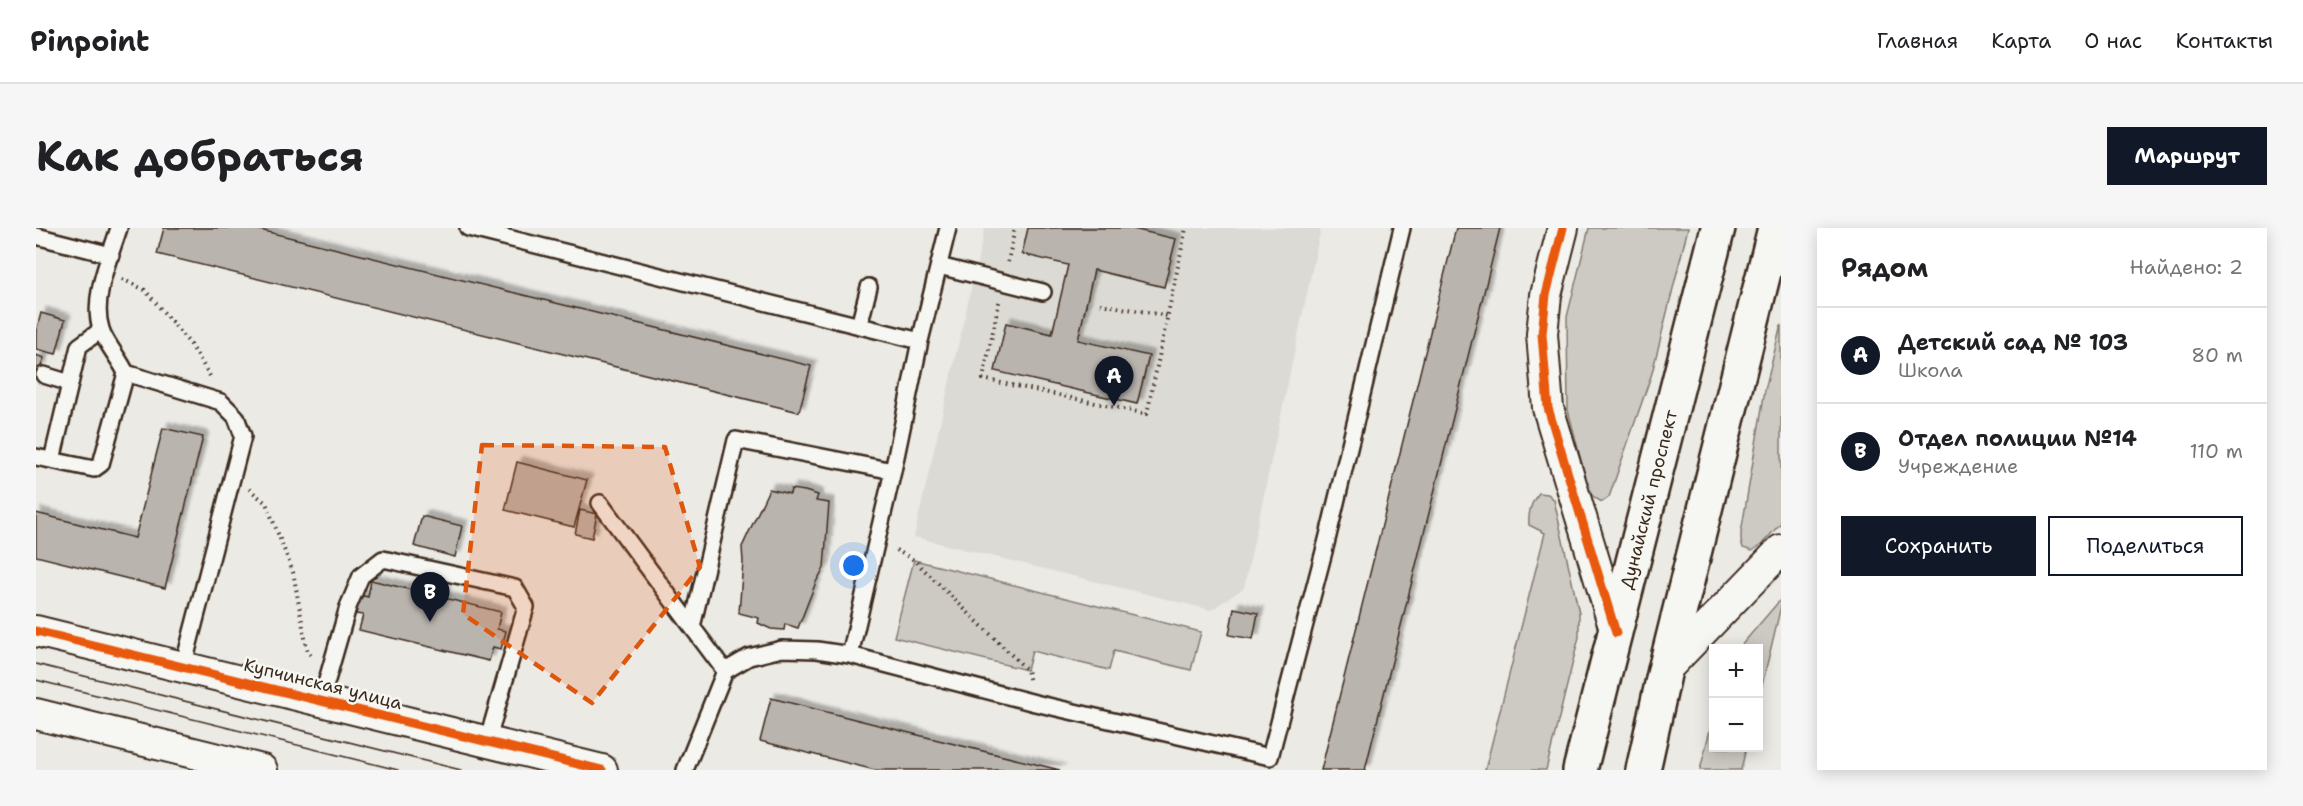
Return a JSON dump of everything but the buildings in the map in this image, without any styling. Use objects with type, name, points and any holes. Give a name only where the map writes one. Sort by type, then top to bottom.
[{"type":"main road","name":"Дунайский проспект","points":[[1580,770],[1718,228]]},
{"type":"main road","points":[[1643,770],[1665,670],[1775,228]]},
{"type":"street","points":[[1563,228],[1545,305],[1542,334],[1548,408],[1616,633]]},
{"type":"street","points":[[1665,670],[1781,550]]},
{"type":"street","name":"Купчинская улица","points":[[36,631],[602,770]]},
{"type":"street","points":[[36,714],[189,761],[262,770]]},
{"type":"lane","points":[[119,228],[99,296],[101,330],[126,373],[221,402],[236,417],[243,436],[183,667]]},
{"type":"lane","points":[[468,228],[920,341]]},
{"type":"lane","points":[[850,655],[893,471],[920,341],[948,228]]},
{"type":"lane","points":[[685,770],[725,671],[749,657],[782,649],[817,650],[850,655],[1035,704],[1270,757],[1332,518],[1402,228]]},
{"type":"lane","points":[[36,236],[111,255]]},
{"type":"lane","points":[[939,266],[1043,292]]},
{"type":"lane","points":[[860,326],[869,288]]},
{"type":"lane","points":[[52,460],[79,346],[101,330]]},
{"type":"lane","points":[[36,457],[94,469],[101,464],[126,373]]},
{"type":"lane","points":[[44,375],[70,383]]},
{"type":"lane","points":[[692,627],[736,441],[893,471]]},
{"type":"lane","points":[[600,503],[725,671]]},
{"type":"lane","points":[[321,701],[348,607],[361,576],[383,559],[515,588],[526,607],[487,742]]},
{"type":"path","points":[[983,379],[1147,414],[1186,228]]},
{"type":"path","points":[[106,271],[145,290],[191,345],[206,368],[221,402]]},
{"type":"path","points":[[1100,304],[1168,316]]},
{"type":"path","points":[[233,476],[266,503],[293,572],[307,649],[316,664]]},
{"type":"path","points":[[877,540],[914,560],[1027,670],[1035,704]]},
{"type":"highlighted area","points":[[482,445],[665,447],[700,567],[592,703],[463,614]]},
{"type":"shaded area","points":[[985,228],[1321,228],[1244,588],[1211,610],[914,537]]},
{"type":"shaded area","points":[[1589,228],[1688,228],[1652,373],[1609,497],[1602,502],[1589,492],[1568,410],[1567,317]]},
{"type":"shaded area","points":[[1781,325],[1781,523],[1761,545],[1752,551],[1743,548],[1741,533],[1765,390]]},
{"type":"shaded area","points":[[1539,493],[1548,494],[1554,500],[1579,613],[1579,637],[1546,770],[1485,770],[1545,533],[1529,525],[1531,508]]},
{"type":"shaded area","points":[[914,560],[1201,632],[1191,670],[1114,651],[1109,670],[1032,651],[1027,670],[894,637]]},
{"type":"shaded area","points":[[1781,599],[1763,681],[1763,644],[1742,644]]},
{"type":"shaded area","points":[[1709,734],[1709,752],[1745,752],[1741,770],[1700,770]]},
{"type":"tram line","points":[[36,664],[461,770]]},
{"type":"tram line","points":[[36,680],[398,770]]},
{"type":"cycle path","points":[[1563,228],[1546,295],[1542,334],[1548,408],[1616,633]]},
{"type":"cycle path","points":[[36,631],[602,770]]},
{"type":"place","name":"Детский сад № 103","points":[[1114,406]]},
{"type":"place","name":"Отдел полиции №14","points":[[430,622]]}]
